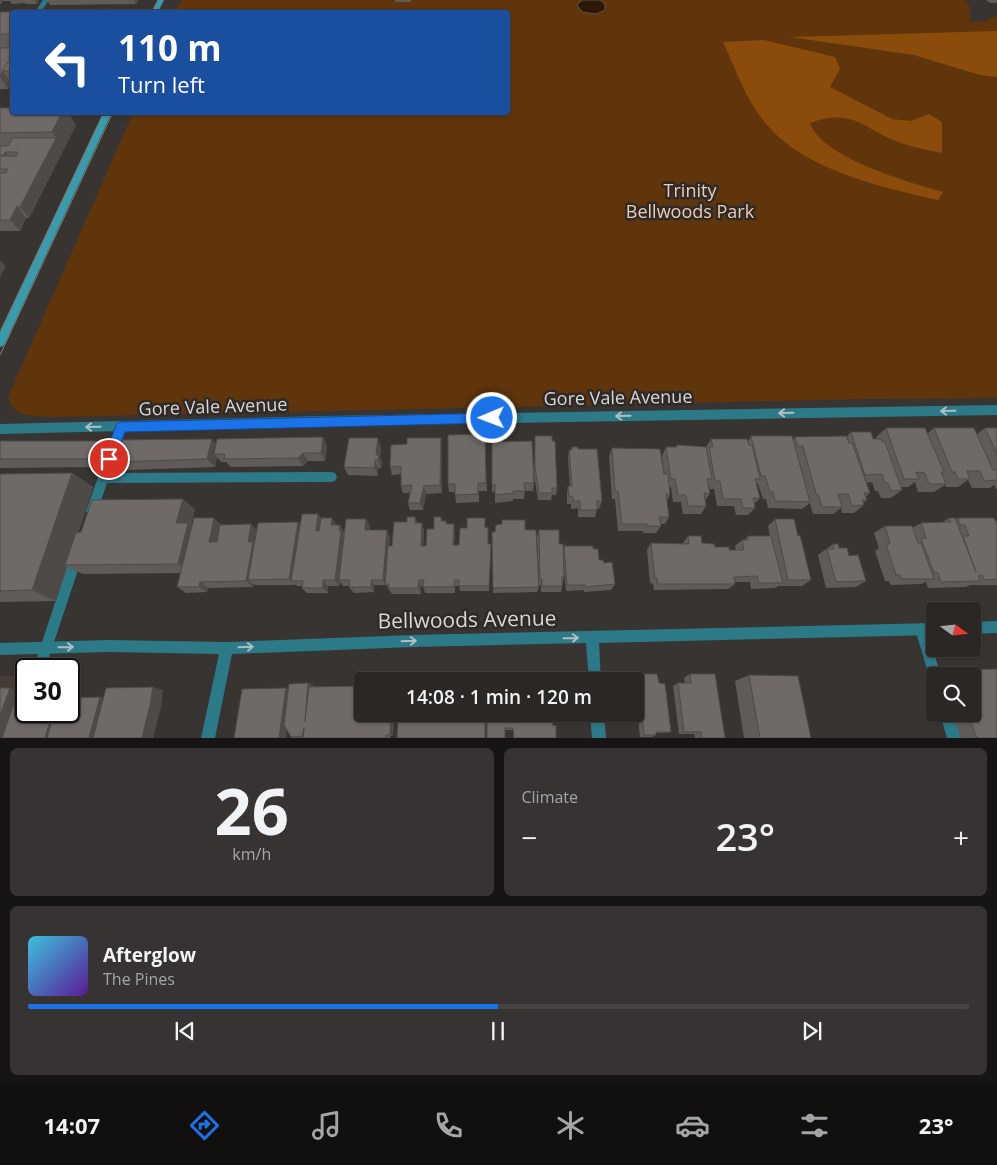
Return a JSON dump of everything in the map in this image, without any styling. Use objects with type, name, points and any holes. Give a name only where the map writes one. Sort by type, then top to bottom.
[{"type":"main road","points":[[0,343],[107,115]]},
{"type":"street","name":"Gore Vale Avenue","points":[[0,429],[322,421],[997,410]]},
{"type":"street","points":[[87,524],[121,427]]},
{"type":"street","points":[[103,478],[331,477]]},
{"type":"street","points":[[43,658],[81,543]]},
{"type":"street","points":[[981,628],[997,628]]},
{"type":"street","points":[[921,629],[932,667]]},
{"type":"street","name":"Bellwoods Avenue","points":[[0,648],[227,648],[926,629]]},
{"type":"street","points":[[592,638],[594,672]]},
{"type":"street","points":[[208,738],[227,648]]},
{"type":"street","points":[[598,722],[599,738]]},
{"type":"street","points":[[949,722],[954,738]]},
{"type":"shaded area","points":[[582,0],[600,0],[605,4],[605,10],[596,14],[582,12],[577,5]]},
{"type":"shaded area","points":[[997,31],[997,77],[980,75],[914,55],[790,37]]},
{"type":"shaded area","points":[[764,40],[835,57],[840,69],[830,87],[892,119],[911,121],[929,114],[942,122],[942,153],[904,144],[850,119],[839,117],[810,123],[818,136],[848,158],[889,175],[943,192],[938,200],[894,190],[847,175],[824,166],[784,141],[768,126],[754,107],[742,86],[723,42]]},
{"type":"shaded area","points":[[0,676],[15,676],[15,715],[0,737]]},
{"type":"green space","name":"Trinity Bellwoods Park","points":[[181,0],[966,0],[970,10],[969,22],[988,21],[988,19],[997,16],[997,398],[869,399],[52,417],[31,416],[20,412],[11,404],[8,397],[132,115],[510,115],[510,10],[177,10]]},
{"type":"building","points":[[112,9],[112,10],[79,10]]},
{"type":"building","points":[[0,12],[10,12],[10,34],[0,34]]},
{"type":"building","points":[[0,48],[10,48],[10,59],[0,76]]},
{"type":"building","points":[[10,59],[10,71],[2,71]]},
{"type":"building","points":[[0,108],[10,108],[10,115],[60,115],[52,132],[0,133]]},
{"type":"building","points":[[13,138],[56,138],[20,207],[17,206],[10,220],[0,220],[0,173],[6,173],[8,169],[0,169],[0,159],[2,156],[16,156],[18,152],[5,152],[4,155],[0,155],[0,146],[8,146]]},
{"type":"building","points":[[886,428],[925,428],[944,472],[941,472],[946,484],[929,484],[925,473],[916,472],[919,479],[904,479]]},
{"type":"building","points":[[934,428],[974,428],[993,470],[997,470],[997,480],[984,481],[980,471],[967,471],[970,479],[958,479],[955,472],[952,472]]},
{"type":"building","points":[[985,428],[997,428],[997,454]]},
{"type":"building","points":[[851,432],[871,432],[873,439],[881,439],[882,442],[885,442],[902,490],[891,491],[888,483],[885,483],[882,474],[865,475]]},
{"type":"building","points":[[485,434],[486,483],[478,483],[478,494],[455,495],[455,484],[448,484],[448,435]]},
{"type":"building","points":[[535,436],[552,436],[552,441],[555,441],[557,488],[552,488],[552,493],[539,493],[535,467]]},
{"type":"building","points":[[751,436],[792,436],[810,502],[775,501],[765,476],[761,476]]},
{"type":"building","points":[[846,436],[849,443],[852,443],[870,493],[864,493],[867,500],[862,500],[864,505],[852,506],[848,494],[838,494],[842,507],[822,507],[818,494],[816,494],[803,446],[798,446],[795,437]]},
{"type":"building","points":[[323,437],[321,453],[303,453],[298,458],[224,459],[225,454],[214,454],[217,439]]},
{"type":"building","points":[[349,438],[378,438],[376,455],[379,455],[378,460],[375,460],[375,468],[344,467]]},
{"type":"building","points":[[407,438],[441,438],[440,485],[424,486],[420,503],[408,503],[412,485],[401,486],[401,466],[390,467],[391,445],[407,444]]},
{"type":"building","points":[[212,439],[207,459],[116,462],[118,456],[107,456],[112,440]]},
{"type":"building","points":[[711,439],[747,439],[749,445],[752,445],[760,479],[755,479],[760,498],[753,498],[755,508],[743,508],[741,499],[723,499],[720,481],[715,481],[709,447],[713,447]]},
{"type":"building","points":[[0,441],[97,441],[91,459],[0,459]]},
{"type":"building","points":[[532,441],[534,483],[524,483],[525,491],[513,491],[514,493],[495,495],[495,484],[492,485],[492,442]]},
{"type":"building","points":[[677,445],[706,447],[712,479],[707,479],[710,494],[704,493],[706,506],[688,506],[686,495],[678,495],[675,479],[671,479],[666,447],[677,447]]},
{"type":"building","points":[[572,447],[578,447],[578,449],[597,449],[602,501],[597,501],[597,510],[580,510],[580,501],[573,501],[573,497],[569,496],[568,486],[572,486],[569,450],[572,450]]},
{"type":"building","points":[[612,448],[660,449],[664,474],[668,474],[670,495],[666,494],[669,517],[659,517],[661,526],[622,524],[618,491],[615,492]]},
{"type":"building","points":[[72,473],[32,590],[0,591],[0,474]]},
{"type":"building","points":[[183,499],[176,523],[188,523],[178,564],[65,565],[76,533],[81,532],[92,500]]},
{"type":"building","points":[[302,514],[318,514],[316,531],[319,531],[321,518],[332,518],[331,525],[340,525],[339,530],[341,531],[335,580],[323,580],[323,588],[302,588],[303,581],[291,581]]},
{"type":"building","points":[[407,517],[415,517],[415,523],[422,523],[421,546],[426,546],[427,529],[434,529],[434,517],[441,517],[441,521],[446,521],[446,524],[454,524],[453,545],[459,545],[460,528],[467,528],[467,518],[485,518],[485,528],[488,527],[488,544],[491,544],[489,586],[459,586],[459,580],[454,580],[454,587],[423,587],[424,580],[419,580],[418,588],[389,588],[389,584],[385,584],[388,546],[392,546],[394,522],[407,522]]},
{"type":"building","points":[[194,518],[214,518],[209,542],[217,542],[220,525],[251,524],[248,542],[253,542],[246,581],[200,582],[199,587],[177,587]]},
{"type":"building","points":[[949,518],[955,518],[976,572],[963,536],[969,536],[965,525],[960,525],[958,518],[994,518],[997,523],[997,579],[984,580],[982,575],[978,576],[980,581],[941,582],[938,573],[934,573],[921,538],[926,538],[921,523],[951,522]]},
{"type":"building","points":[[346,519],[366,519],[365,530],[387,530],[383,580],[371,580],[371,587],[349,587],[350,580],[339,580]]},
{"type":"building","points":[[775,519],[794,519],[811,580],[788,580]]},
{"type":"building","points":[[502,520],[525,520],[525,530],[536,530],[539,587],[493,588],[492,532],[495,532],[496,525],[502,524]]},
{"type":"building","points":[[298,522],[289,579],[248,580],[258,523]]},
{"type":"building","points":[[885,526],[912,526],[918,543],[921,543],[934,579],[902,579],[900,575],[896,575],[886,544],[890,544]]},
{"type":"building","points":[[539,530],[559,530],[559,544],[563,544],[564,577],[562,577],[562,586],[542,586],[542,579],[540,579]]},
{"type":"building","points":[[688,536],[701,536],[702,543],[714,544],[715,547],[729,547],[729,550],[744,550],[742,540],[748,540],[748,536],[771,536],[783,583],[759,583],[757,576],[734,577],[735,584],[658,584],[657,578],[655,578],[651,543],[689,544]]},
{"type":"building","points":[[833,544],[838,544],[839,548],[847,548],[849,556],[858,555],[866,581],[836,582],[827,549],[834,549]]},
{"type":"building","points":[[564,546],[593,546],[593,549],[598,549],[599,560],[603,560],[604,563],[612,562],[615,584],[586,587],[586,585],[567,585]]},
{"type":"building","points":[[981,669],[997,669],[997,738],[977,738],[971,722],[981,722]]},
{"type":"building","points":[[644,674],[657,674],[659,683],[665,684],[671,732],[656,732],[656,735],[644,735]]},
{"type":"building","points":[[690,674],[715,674],[725,738],[701,738],[701,732],[684,732],[678,683],[691,683]]},
{"type":"building","points":[[749,675],[798,676],[811,738],[760,738]]},
{"type":"building","points":[[308,683],[305,721],[309,687],[354,686],[354,722],[391,722],[390,735],[386,735],[386,738],[303,738],[304,728],[302,736],[291,737],[284,725],[289,684]]},
{"type":"building","points":[[153,687],[142,738],[93,738],[106,688]]},
{"type":"building","points":[[0,688],[10,688],[0,716]]},
{"type":"building","points":[[286,688],[279,738],[234,738],[242,689]]},
{"type":"building","points":[[100,697],[89,738],[47,738],[51,723],[80,723],[80,698]]},
{"type":"building","points":[[15,700],[15,723],[49,723],[45,738],[2,738]]},
{"type":"building","points":[[398,722],[485,722],[485,738],[397,738]]},
{"type":"building","points":[[487,722],[553,722],[553,726],[556,725],[556,738],[514,738],[513,728],[505,728],[505,738],[487,738]]},
{"type":"tram line","points":[[153,10],[158,0]]},
{"type":"tram line","points":[[0,332],[103,115]]},
{"type":"tram line","points":[[0,355],[112,115]]},
{"type":"route","points":[[109,459],[121,427],[492,418]]}]
